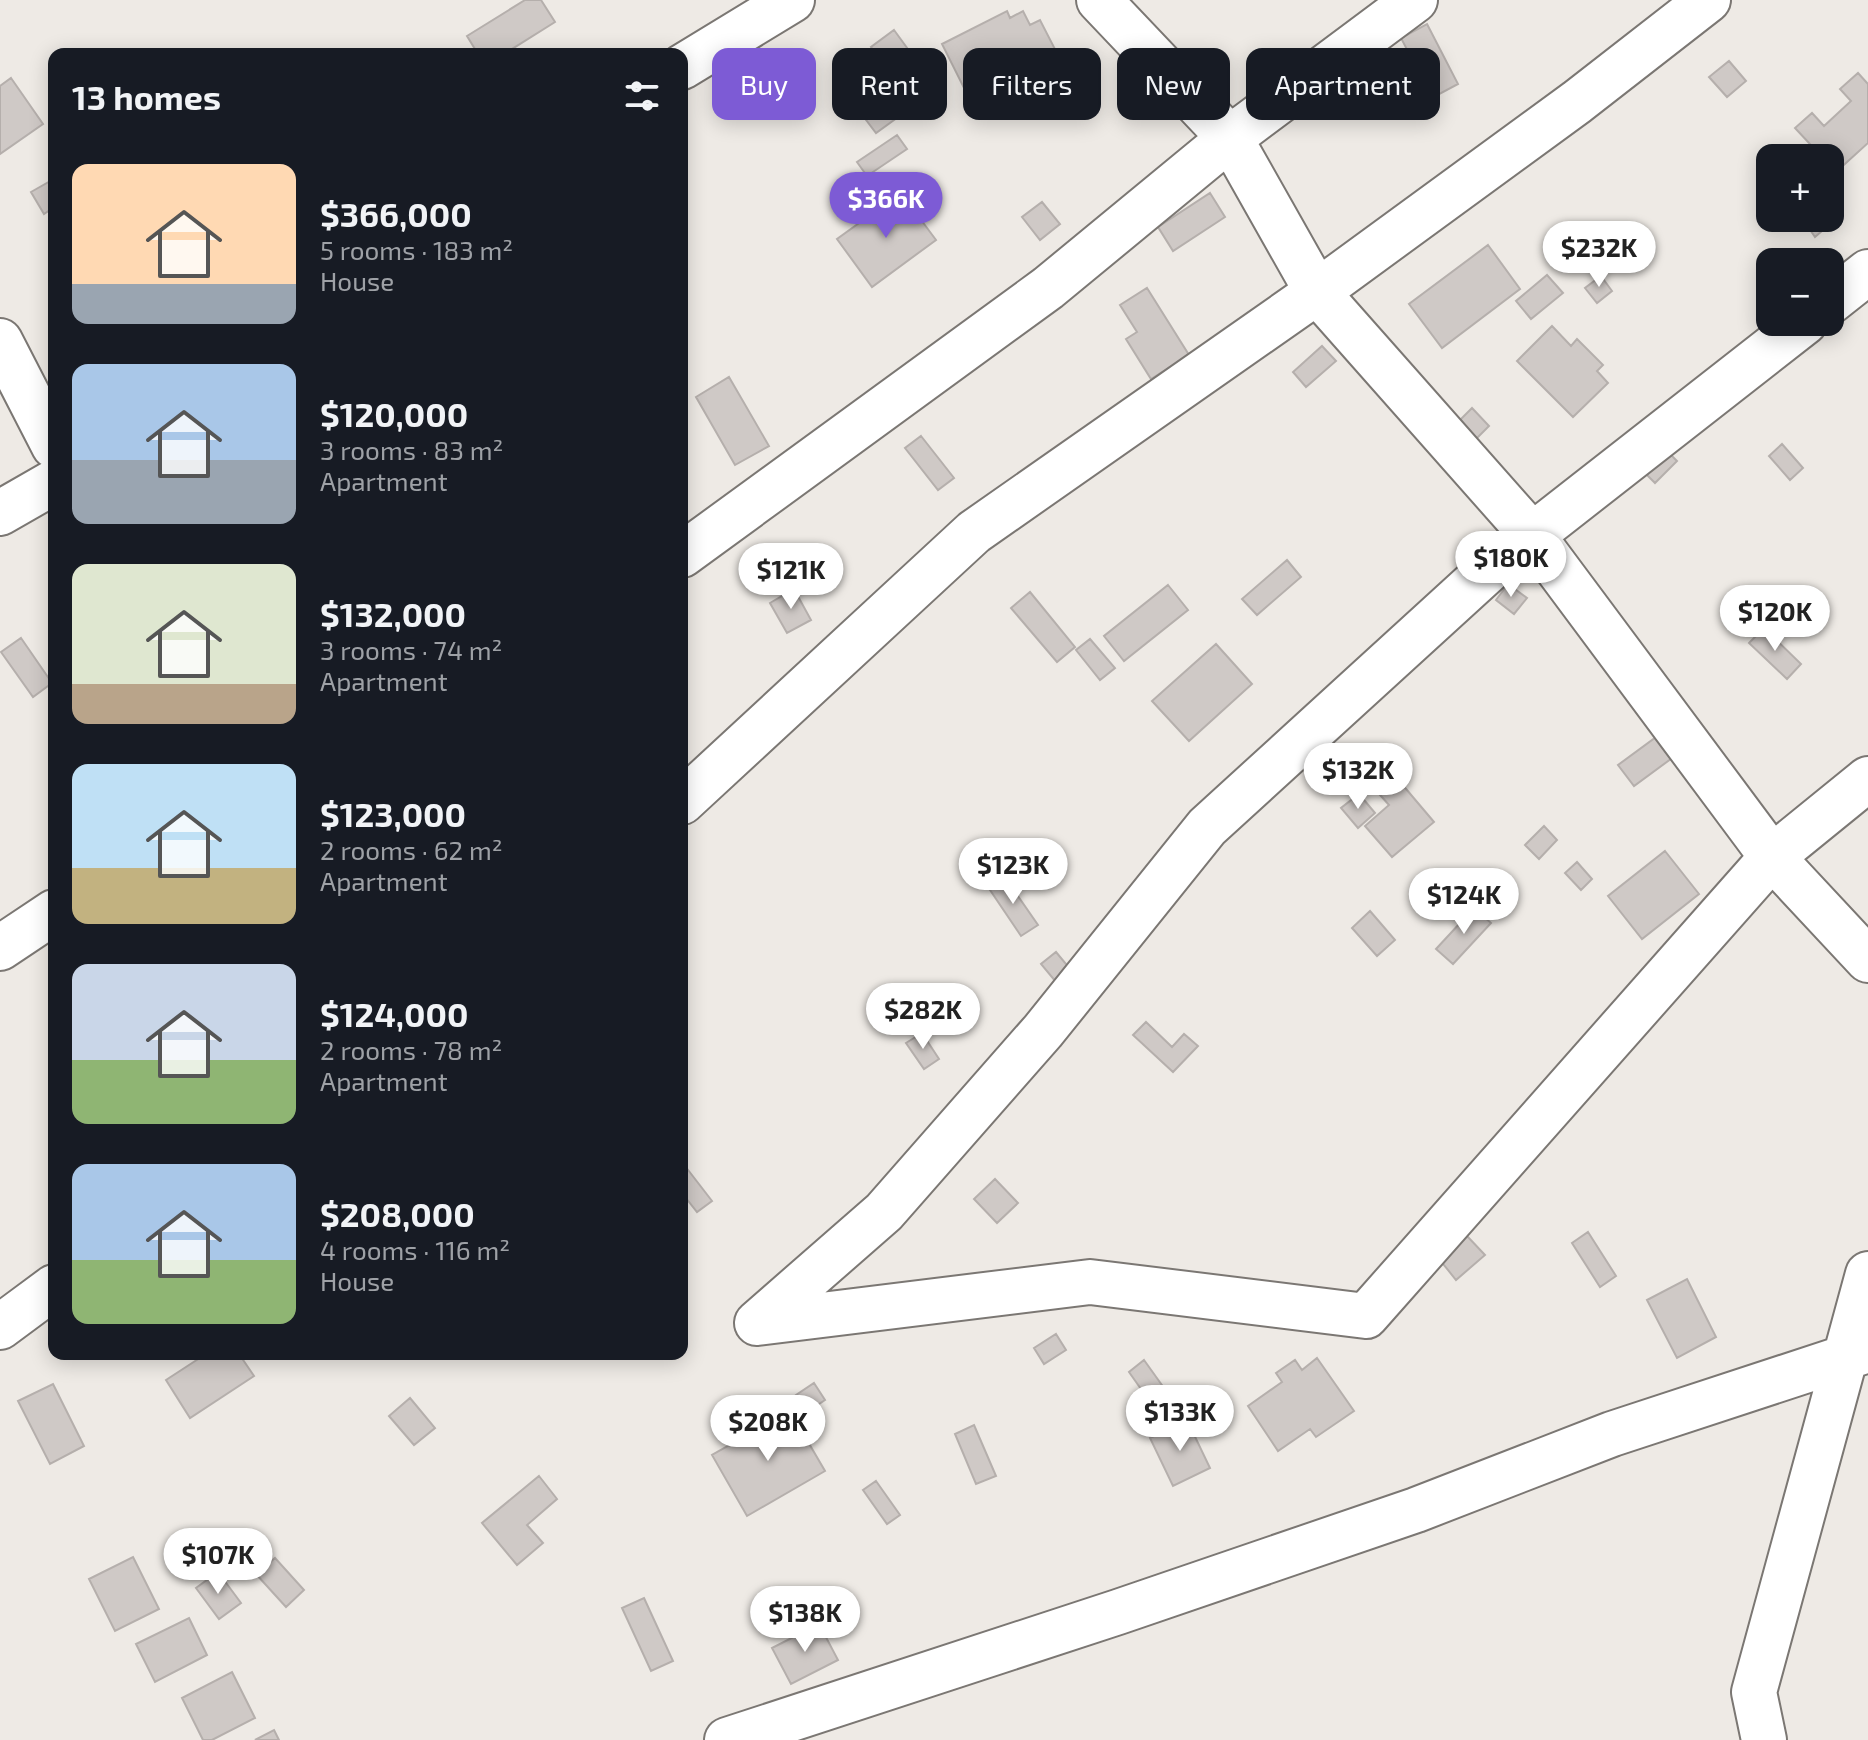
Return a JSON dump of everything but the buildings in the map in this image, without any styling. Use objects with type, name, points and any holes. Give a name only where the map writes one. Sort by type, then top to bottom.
[{"type":"street","points":[[688,63],[792,0]]},
{"type":"street","points":[[1099,0],[1230,138],[1317,292],[1533,536],[1772,857],[1868,960]]},
{"type":"street","points":[[688,551],[1048,288],[1230,138],[1415,0]]},
{"type":"street","points":[[688,796],[974,532],[1317,292],[1577,102],[1708,0]]},
{"type":"street","points":[[1844,291],[1868,272]]},
{"type":"street","points":[[1787,336],[1482,577],[1207,827],[1043,1031],[884,1212],[757,1323],[1090,1282],[1366,1316],[1772,857],[1868,779]]},
{"type":"street","points":[[0,341],[48,434]]},
{"type":"street","points":[[0,513],[48,485]]},
{"type":"street","points":[[0,948],[48,916]]},
{"type":"street","points":[[1764,1740],[1754,1692],[1856,1354],[1868,1274]]},
{"type":"street","points":[[0,1327],[48,1291]]},
{"type":"street","points":[[727,1740],[1019,1646],[1416,1510],[1612,1434],[1856,1354]]}]
